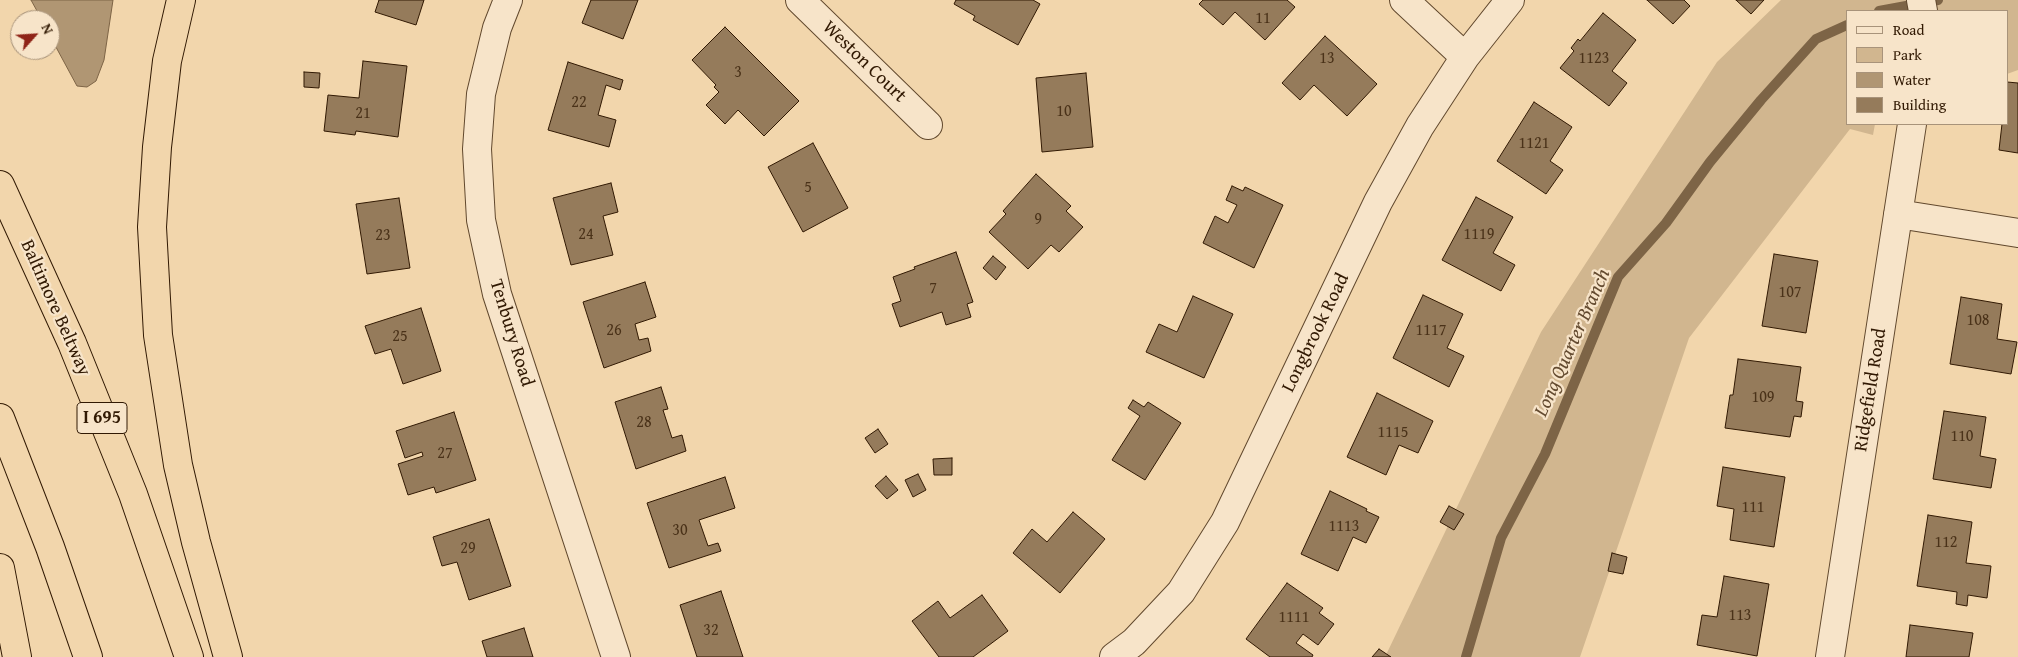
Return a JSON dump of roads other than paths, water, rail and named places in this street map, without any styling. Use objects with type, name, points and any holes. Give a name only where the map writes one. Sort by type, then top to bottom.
[{"type":"highway","points":[[181,0],[167,61],[157,147],[152,227],[158,335],[178,465],[196,542],[228,657]]},
{"type":"highway","name":"Baltimore Beltway","points":[[0,185],[72,343],[133,494],[189,657]]},
{"type":"highway","points":[[0,418],[50,547],[88,657]]},
{"type":"highway","points":[[0,568],[17,657]]},
{"type":"street","name":"Tenbury Road","points":[[508,0],[497,28],[481,94],[477,148],[481,220],[497,294],[616,657]]},
{"type":"street","name":"Weston Court","points":[[800,0],[928,125]]},
{"type":"street","points":[[1404,0],[1465,57]]},
{"type":"street","name":"Longbrook Road","points":[[1114,657],[1134,642],[1182,592],[1225,522],[1378,202],[1420,126],[1465,57],[1510,0]]},
{"type":"street","name":"Ridgefield Road","points":[[1830,657],[1912,125]]},
{"type":"street","points":[[1898,214],[2018,233]]},
{"type":"water","points":[[31,0],[113,0],[104,60],[96,81],[87,87],[77,86],[60,55],[60,10],[36,10]]},
{"type":"waterway","name":"Long Quarter Branch","points":[[1884,10],[1938,0]]},
{"type":"waterway","name":"Long Quarter Branch","points":[[1466,657],[1501,538],[1545,454],[1618,277],[1666,223],[1710,162],[1761,100],[1816,39],[1846,25]]}]
